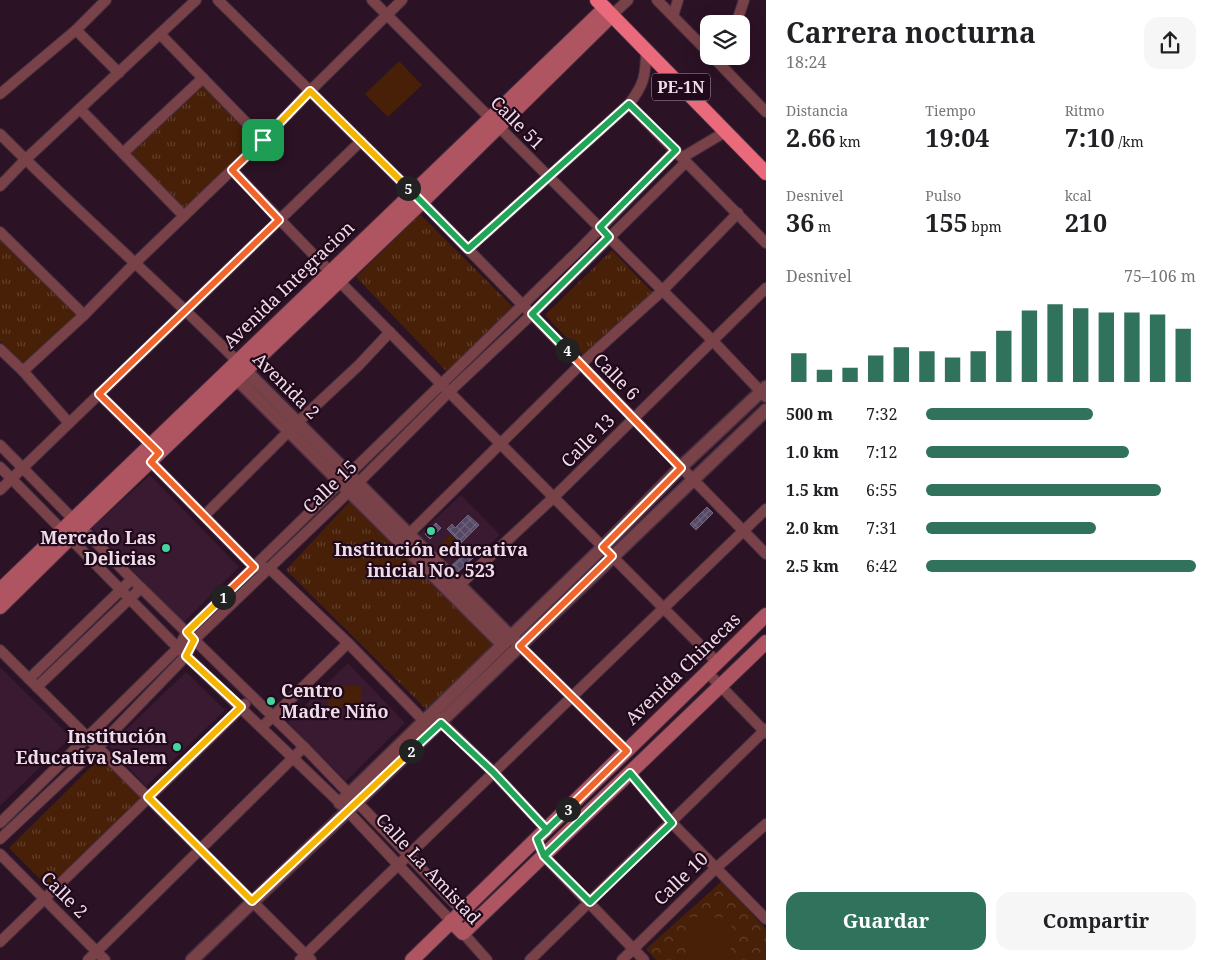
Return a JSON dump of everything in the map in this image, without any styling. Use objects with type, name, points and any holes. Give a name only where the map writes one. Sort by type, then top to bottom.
[{"type":"highway","name":"PE-1N","points":[[604,8],[766,173]]},
{"type":"main road","points":[[0,607],[77,523],[154,453],[334,276],[417,198],[494,122],[604,8]]},
{"type":"main road","points":[[0,590],[65,535]]},
{"type":"main road","name":"Avenida Chinecas","points":[[412,960],[766,615]]},
{"type":"main road","points":[[463,933],[766,642]]},
{"type":"main road","name":"Calle La Amistad","points":[[451,921],[463,933]]},
{"type":"street","points":[[0,94],[76,30],[106,0]]},
{"type":"street","points":[[0,186],[25,160],[81,110],[196,0]]},
{"type":"street","name":"Calle 6","points":[[218,0],[468,249],[766,554]]},
{"type":"street","name":"Calle 51","points":[[372,0],[764,392]]},
{"type":"street","points":[[23,371],[84,315],[134,264],[263,140],[402,0]]},
{"type":"street","points":[[604,8],[628,0]]},
{"type":"street","points":[[657,0],[700,44]]},
{"type":"street","points":[[673,16],[678,0]]},
{"type":"street","points":[[739,15],[744,0]]},
{"type":"street","points":[[76,30],[119,73]]},
{"type":"street","points":[[160,34],[263,140]]},
{"type":"street","points":[[468,249],[629,104],[641,89],[646,67],[646,50]]},
{"type":"street","points":[[725,65],[766,112]]},
{"type":"street","points":[[123,153],[202,78]]},
{"type":"street","points":[[629,104],[766,243]]},
{"type":"street","points":[[81,110],[184,216]]},
{"type":"street","points":[[445,388],[522,305],[600,227],[682,157],[726,132]]},
{"type":"street","name":"Avenida 2","points":[[0,134],[134,264],[186,310],[294,427],[506,640],[520,646]]},
{"type":"street","points":[[0,490],[361,141]]},
{"type":"street","name":"Calle 15","points":[[0,839],[98,747],[186,656],[190,636],[269,568],[350,483],[445,388],[532,314],[609,237],[682,157]]},
{"type":"street","points":[[232,170],[334,276],[717,662]]},
{"type":"street","points":[[405,538],[581,364],[662,291],[738,213]]},
{"type":"street","points":[[0,232],[84,315]]},
{"type":"street","name":"Calle 13","points":[[456,589],[554,498],[766,288]]},
{"type":"street","points":[[204,516],[358,366],[390,332]]},
{"type":"street","points":[[0,349],[23,371],[69,423]]},
{"type":"street","points":[[433,719],[520,646],[681,468],[764,392]]},
{"type":"street","points":[[99,394],[154,453],[204,516],[254,567],[269,568],[348,642],[493,772],[542,834],[544,856],[644,960]]},
{"type":"street","points":[[192,960],[433,719],[506,640],[693,480],[766,410]]},
{"type":"street","name":"Calle La Amistad","points":[[0,445],[141,588],[304,747],[462,911]]},
{"type":"street","name":"Calle La Amistad","points":[[0,467],[186,656],[262,727],[343,807],[451,921]]},
{"type":"street","points":[[0,823],[190,636],[254,567],[350,483]]},
{"type":"street","points":[[0,650],[252,901],[306,958],[493,772],[766,509]]},
{"type":"street","points":[[29,679],[132,578]]},
{"type":"street","points":[[37,687],[141,588]]},
{"type":"street","points":[[262,727],[348,642]]},
{"type":"street","points":[[520,646],[627,751]]},
{"type":"street","points":[[530,960],[765,731],[706,672]]},
{"type":"street","points":[[0,942],[252,697]]},
{"type":"street","points":[[88,960],[304,747]]},
{"type":"street","points":[[630,773],[672,823],[766,919]]},
{"type":"street","name":"Calle 10","points":[[622,960],[716,868],[766,824]]},
{"type":"street","name":"Calle 2","points":[[0,854],[105,960]]},
{"type":"street","name":"Calle La Amistad","points":[[463,933],[487,960]]},
{"type":"shaded area","name":"Mercado Las Delicias","points":[[150,475],[239,567],[183,623],[92,528]]},
{"type":"shaded area","points":[[461,495],[500,535],[458,572],[418,535]]},
{"type":"shaded area","points":[[348,663],[405,723],[346,781],[288,722]]},
{"type":"shaded area","points":[[0,667],[71,737],[0,806]]},
{"type":"shaded area","points":[[186,672],[225,710],[146,786],[109,746]]},
{"type":"green space","points":[[399,61],[422,85],[388,117],[365,94]]},
{"type":"green space","points":[[202,83],[259,140],[184,212],[130,154]]},
{"type":"green space","points":[[420,214],[515,309],[448,373],[356,277]]},
{"type":"green space","points":[[0,239],[77,315],[24,366],[0,341]]},
{"type":"green space","points":[[612,250],[653,293],[584,356],[545,315]]},
{"type":"green space","points":[[351,500],[496,648],[431,714],[286,570]]},
{"type":"green space","points":[[451,534],[460,542],[446,556],[438,547]]},
{"type":"green space","points":[[327,686],[361,686],[362,707],[328,707]]},
{"type":"green space","points":[[103,755],[147,799],[52,891],[9,848]]},
{"type":"green space","points":[[722,881],[766,929],[766,960],[656,960],[646,949]]},
{"type":"green space","points":[[690,917],[732,918],[730,960],[687,960]]},
{"type":"building","points":[[707,507],[713,513],[696,530],[690,524]]},
{"type":"building","points":[[468,515],[479,525],[461,543],[447,529],[452,524],[455,528]]},
{"type":"building","points":[[436,523],[441,528],[430,539],[425,534]]},
{"type":"building","points":[[467,552],[473,558],[458,572],[451,566]]},
{"type":"place","name":"Institución educativa inicial No. 523","points":[[431,531]]},
{"type":"place","name":"Mercado Las Delicias","points":[[166,548]]},
{"type":"place","name":"Centro Madre Niño","points":[[271,701]]},
{"type":"place","name":"Institución Educativa Salem","points":[[177,747]]},
{"type":"route","points":[[263,140],[232,170],[279,220],[99,394],[159,453],[151,462],[254,567],[187,632],[194,640],[186,656],[241,707],[148,797],[252,901],[441,723],[493,772],[547,830],[537,839],[544,856],[590,902],[672,823],[630,773],[544,856],[537,839],[547,830],[627,751],[520,646],[612,556],[603,547],[681,468],[532,314],[609,237],[600,227],[676,150],[629,104],[468,249],[310,91],[263,140]]}]
